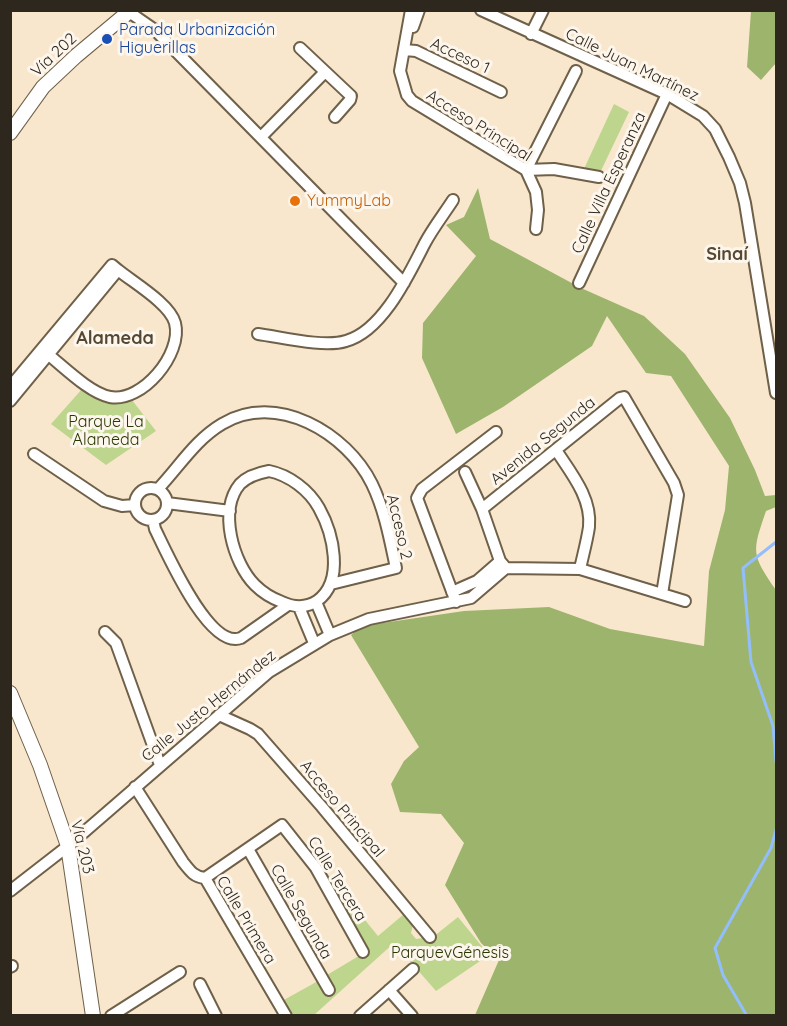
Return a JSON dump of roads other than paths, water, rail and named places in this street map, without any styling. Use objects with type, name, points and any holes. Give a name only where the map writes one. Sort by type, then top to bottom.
[{"type":"main road","name":"Vía 202","points":[[10,134],[42,87],[130,11]]},
{"type":"main road","name":"Vía 203","points":[[10,693],[40,765],[68,846],[93,1016]]},
{"type":"street","name":"Acceso Principal","points":[[411,10],[400,71],[407,95],[412,101],[526,170],[536,192],[538,210],[536,229]]},
{"type":"street","name":"Acceso Principal","points":[[405,50],[419,10]]},
{"type":"street","name":"Calle Juan Martínez","points":[[481,10],[667,94],[703,116],[715,129],[740,183],[758,274],[777,393]]},
{"type":"street","points":[[531,34],[543,10]]},
{"type":"street","points":[[130,11],[155,30],[404,283]]},
{"type":"street","points":[[300,48],[351,96],[335,117]]},
{"type":"street","name":"Acceso 1","points":[[405,50],[416,51],[501,92]]},
{"type":"street","points":[[576,71],[526,170],[553,169],[599,177]]},
{"type":"street","points":[[261,137],[325,72]]},
{"type":"street","name":"Calle Villa Esperanza","points":[[579,284],[667,94]]},
{"type":"street","points":[[258,334],[327,343],[345,342],[360,335],[394,301],[426,241],[453,200]]},
{"type":"street","points":[[10,387],[45,352],[118,270],[163,305],[175,322],[177,337],[173,352],[157,374],[141,389],[126,396],[110,397],[94,390],[45,352]]},
{"type":"street","points":[[10,401],[45,352]]},
{"type":"street","name":"Avenida Segunda","points":[[482,509],[623,397],[658,453],[678,495],[662,594]]},
{"type":"street","name":"Acceso 2","points":[[158,489],[206,435],[237,417],[268,413],[286,415],[320,428],[360,465],[372,484],[382,508],[396,568],[331,584]]},
{"type":"street","points":[[454,597],[417,498],[419,493],[496,432]]},
{"type":"street","points":[[556,450],[575,478],[587,509],[589,526],[580,569]]},
{"type":"street","points":[[34,454],[104,501],[122,506],[135,505]]},
{"type":"street","points":[[153,520],[155,529],[194,604],[218,632],[234,641],[294,606],[316,602],[331,584],[334,564],[327,526],[310,496],[290,479],[280,473],[269,471],[248,478],[234,495],[229,526],[241,565],[253,584],[268,596],[294,606],[314,643]]},
{"type":"street","points":[[465,471],[503,564],[580,569],[685,601]]},
{"type":"street","points":[[147,488],[158,489],[164,495],[167,503],[165,512],[153,520],[143,518],[139,515],[135,499],[147,488]]},
{"type":"street","points":[[167,503],[230,511]]},
{"type":"street","name":"Calle Justo Hernández","points":[[10,891],[68,846],[269,672],[314,643],[369,619],[454,597],[477,594],[503,564]]},
{"type":"street","points":[[316,602],[330,635]]},
{"type":"street","points":[[105,632],[116,643],[160,765]]},
{"type":"street","name":"Acceso Principal","points":[[219,715],[258,734],[430,937]]},
{"type":"street","name":"Calle Primera","points":[[135,787],[183,862],[197,877],[205,878],[286,1016]]},
{"type":"street","name":"Calle Tercera","points":[[248,849],[282,825],[316,868],[363,952]]},
{"type":"street","points":[[205,878],[248,849]]},
{"type":"street","name":"Calle Segunda","points":[[248,849],[329,990]]},
{"type":"street","points":[[360,1016],[413,969]]},
{"type":"street","points":[[111,1016],[180,972]]},
{"type":"street","points":[[200,984],[216,1016]]},
{"type":"street","points":[[389,990],[412,1016]]},
{"type":"waterway","points":[[776,542],[743,568],[751,662],[773,726],[776,762]]},
{"type":"waterway","points":[[747,1016],[723,975],[715,948],[771,848],[776,830]]},
{"type":"place","name":"Parada Urbanización Higuerillas","points":[[107,39]]},
{"type":"place","name":"YummyLab","points":[[295,201]]},
{"type":"district","name":"Sinaí","points":[[727,255]]},
{"type":"district","name":"Alameda","points":[[115,339]]},
{"type":"park label","name":"Parque La Alameda","points":[[106,431]]},
{"type":"park label","name":"ParquevGénesis","points":[[450,953]]}]
